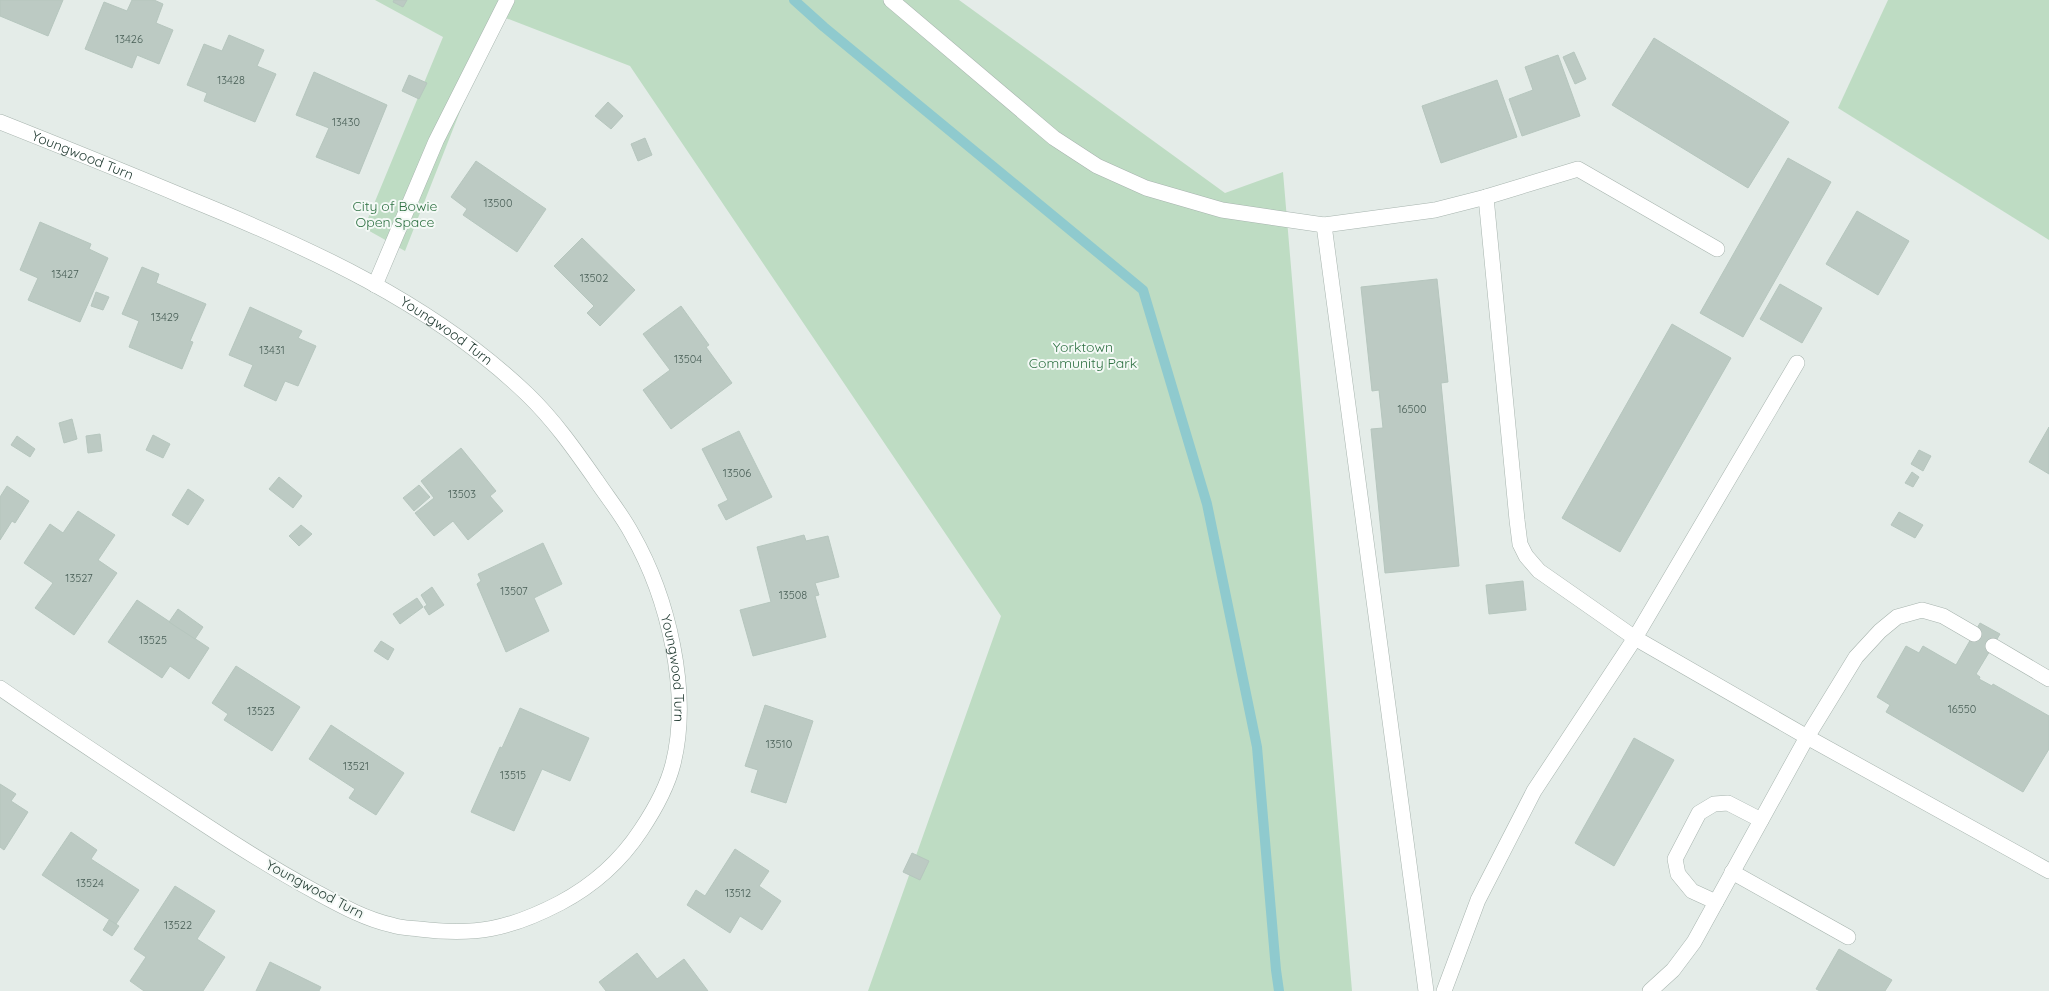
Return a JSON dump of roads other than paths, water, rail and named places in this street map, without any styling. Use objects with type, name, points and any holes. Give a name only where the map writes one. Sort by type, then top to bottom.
[{"type":"street","points":[[375,285],[436,141],[507,0]]},
{"type":"street","points":[[892,0],[1054,138],[1097,166],[1146,188],[1222,210],[1324,225],[1435,210],[1486,197],[1578,169],[1718,249]]},
{"type":"street","name":"Youngwood Turn","points":[[0,122],[278,235],[375,285],[442,326],[486,359],[526,393],[553,421],[632,534],[653,580],[667,622],[677,666],[680,716],[673,764],[660,802],[635,839],[611,868],[581,892],[544,911],[498,928],[470,932],[439,931],[392,926],[350,911],[247,852],[0,688]]},
{"type":"street","points":[[1486,197],[1520,544],[1526,556],[1539,571],[1635,638],[1807,738],[2049,871]]},
{"type":"street","points":[[1324,225],[1426,991]]},
{"type":"street","points":[[1444,991],[1478,900],[1534,791],[1635,638],[1797,363]]},
{"type":"street","points":[[1650,991],[1673,970],[1694,942],[1807,738],[1856,657],[1880,631],[1897,617],[1922,610],[1943,616],[1974,634]]},
{"type":"street","points":[[1992,646],[2049,678]]},
{"type":"street","points":[[1716,902],[1692,891],[1678,874],[1675,859],[1699,814],[1714,804],[1728,803],[1762,820]]},
{"type":"street","points":[[1732,872],[1848,937]]},
{"type":"waterway","points":[[794,0],[824,27],[1143,290],[1207,504],[1257,747],[1279,991]]},
{"type":"park label","name":"City of Bowie Open Space","points":[[395,214]]},
{"type":"park label","name":"Yorktown Community Park","points":[[1083,356]]}]
